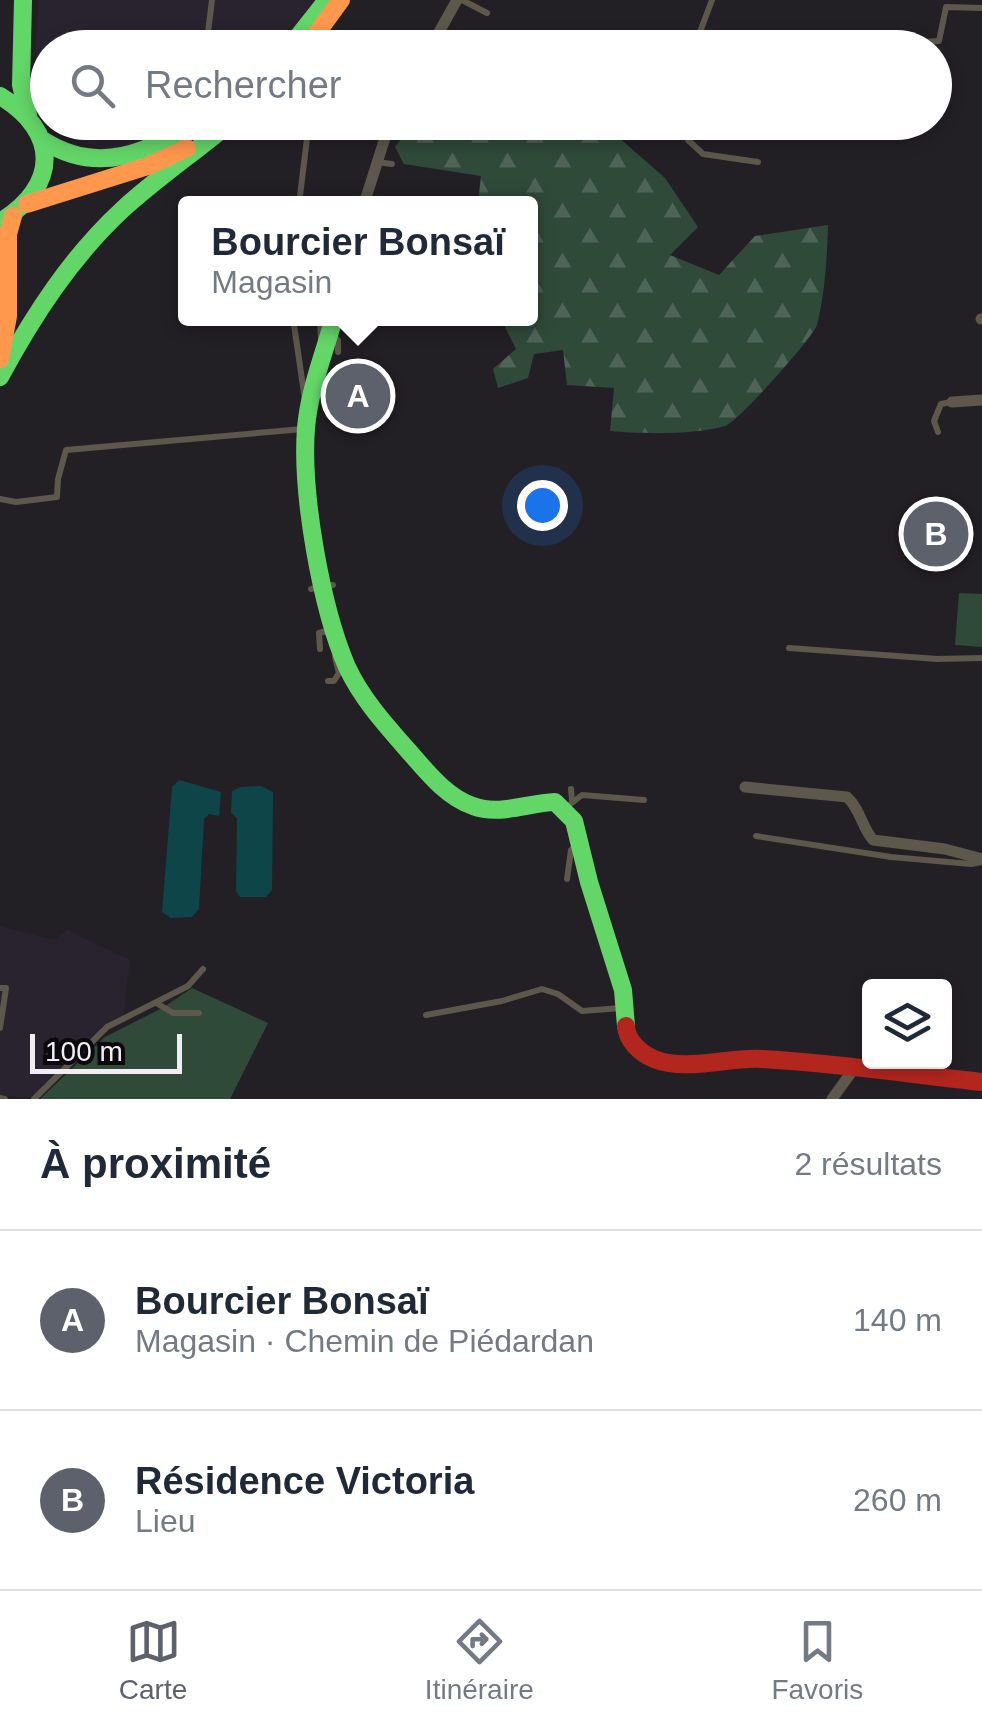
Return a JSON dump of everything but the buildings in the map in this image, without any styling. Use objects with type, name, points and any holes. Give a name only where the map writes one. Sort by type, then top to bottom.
[{"type":"main road","points":[[24,0],[21,85],[28,115]]},
{"type":"main road","points":[[303,30],[327,0]]},
{"type":"main road","points":[[319,30],[341,0]]},
{"type":"main road","points":[[0,96],[17,104],[30,118]]},
{"type":"main road","points":[[0,358],[8,316],[8,234],[14,214],[42,182],[44,141],[70,156],[102,160],[151,148],[165,140]]},
{"type":"main road","points":[[14,214],[76,185],[146,169],[201,140]]},
{"type":"main road","points":[[0,377],[30,322],[92,239],[207,140]]},
{"type":"main road","points":[[328,326],[332,354],[310,423],[308,478],[323,588],[347,667],[379,718],[440,786],[473,811],[503,811],[535,801],[568,805],[622,990],[625,1039],[654,1059],[674,1063],[708,1055],[856,1066],[982,1082]]},
{"type":"street","points":[[445,30],[459,0]]},
{"type":"street","points":[[366,196],[383,140]]},
{"type":"street","points":[[952,402],[981,403]]},
{"type":"street","points":[[746,788],[846,798],[858,808],[863,828],[873,840],[945,849],[982,860]]},
{"type":"street","points":[[832,1099],[856,1066]]},
{"type":"lane","points":[[208,30],[212,0]]},
{"type":"lane","points":[[459,0],[487,14]]},
{"type":"lane","points":[[701,30],[712,0]]},
{"type":"lane","points":[[941,30],[946,7],[982,8]]},
{"type":"lane","points":[[300,196],[307,140]]},
{"type":"lane","points":[[688,140],[704,154],[758,162]]},
{"type":"lane","points":[[375,162],[392,164]]},
{"type":"lane","points":[[0,499],[16,502],[57,497],[66,450],[310,423],[294,326]]},
{"type":"lane","points":[[938,432],[934,420],[941,404],[952,402]]},
{"type":"lane","points":[[320,649],[322,630],[343,648],[339,673],[334,681],[328,680]]},
{"type":"lane","points":[[789,648],[937,659],[982,658]]},
{"type":"lane","points":[[568,805],[571,789]]},
{"type":"lane","points":[[568,805],[582,795],[644,800]]},
{"type":"lane","points":[[756,836],[892,857],[972,864],[982,860]]},
{"type":"lane","points":[[566,879],[571,850],[579,841]]},
{"type":"lane","points":[[34,1099],[107,1027],[188,986],[203,969]]},
{"type":"lane","points":[[0,988],[6,988],[0,1028]]},
{"type":"lane","points":[[426,1015],[542,989],[558,994],[582,1010],[624,1008]]},
{"type":"lane","points":[[158,1004],[173,1013],[200,1013]]},
{"type":"shaded area","points":[[39,0],[320,0],[292,30],[37,30]]},
{"type":"shaded area","points":[[77,140],[147,140],[145,141],[109,151]]},
{"type":"shaded area","points":[[0,926],[54,940],[67,930],[130,960],[123,1016],[102,1026],[28,1097],[0,1095]]},
{"type":"green space","points":[[400,140],[621,140],[665,178],[698,227],[670,255],[719,275],[755,236],[828,225],[817,325],[790,361],[733,421],[713,429],[668,433],[610,431],[614,388],[567,385],[563,350],[534,354],[528,378],[498,388],[493,369],[516,349],[504,326],[538,326],[538,196],[479,196],[481,176],[404,164],[395,147]]},
{"type":"green space","points":[[959,593],[982,594],[982,647],[955,645]]},
{"type":"green space","points":[[192,988],[268,1023],[230,1099],[40,1099],[105,1037]]},
{"type":"water","points":[[179,780],[221,792],[219,816],[209,814],[204,819],[199,909],[192,917],[171,918],[162,912],[172,787]]},
{"type":"water","points":[[261,786],[273,792],[272,890],[266,897],[240,897],[236,891],[237,818],[231,813],[232,791]]},
{"type":"traffic: fast","points":[[23,0],[21,85],[28,115]]},
{"type":"traffic: fast","points":[[303,30],[327,0]]},
{"type":"traffic: fast","points":[[0,96],[30,121]]},
{"type":"traffic: fast","points":[[0,222],[19,208],[42,176],[45,159],[41,140]]},
{"type":"traffic: fast","points":[[44,141],[84,157],[104,158],[122,156],[165,140]]},
{"type":"traffic: fast","points":[[0,377],[40,310],[86,247],[136,198],[208,140]]},
{"type":"traffic: fast","points":[[332,326],[310,400],[305,454],[321,582],[347,667],[381,719],[427,773],[453,796],[493,810],[555,802],[574,821],[623,990],[626,1026]]},
{"type":"traffic: slow","points":[[319,30],[341,0]]},
{"type":"traffic: slow","points":[[27,204],[148,166],[187,148]]},
{"type":"traffic: slow","points":[[0,359],[8,316],[8,234],[13,216]]},
{"type":"traffic: jam","points":[[626,1026],[639,1050],[666,1063],[761,1059],[982,1082]]},
{"type":"place","name":"Bourcier Bonsaï","points":[[358,396]]},
{"type":"place","name":"Résidence Victoria","points":[[936,534]]}]
